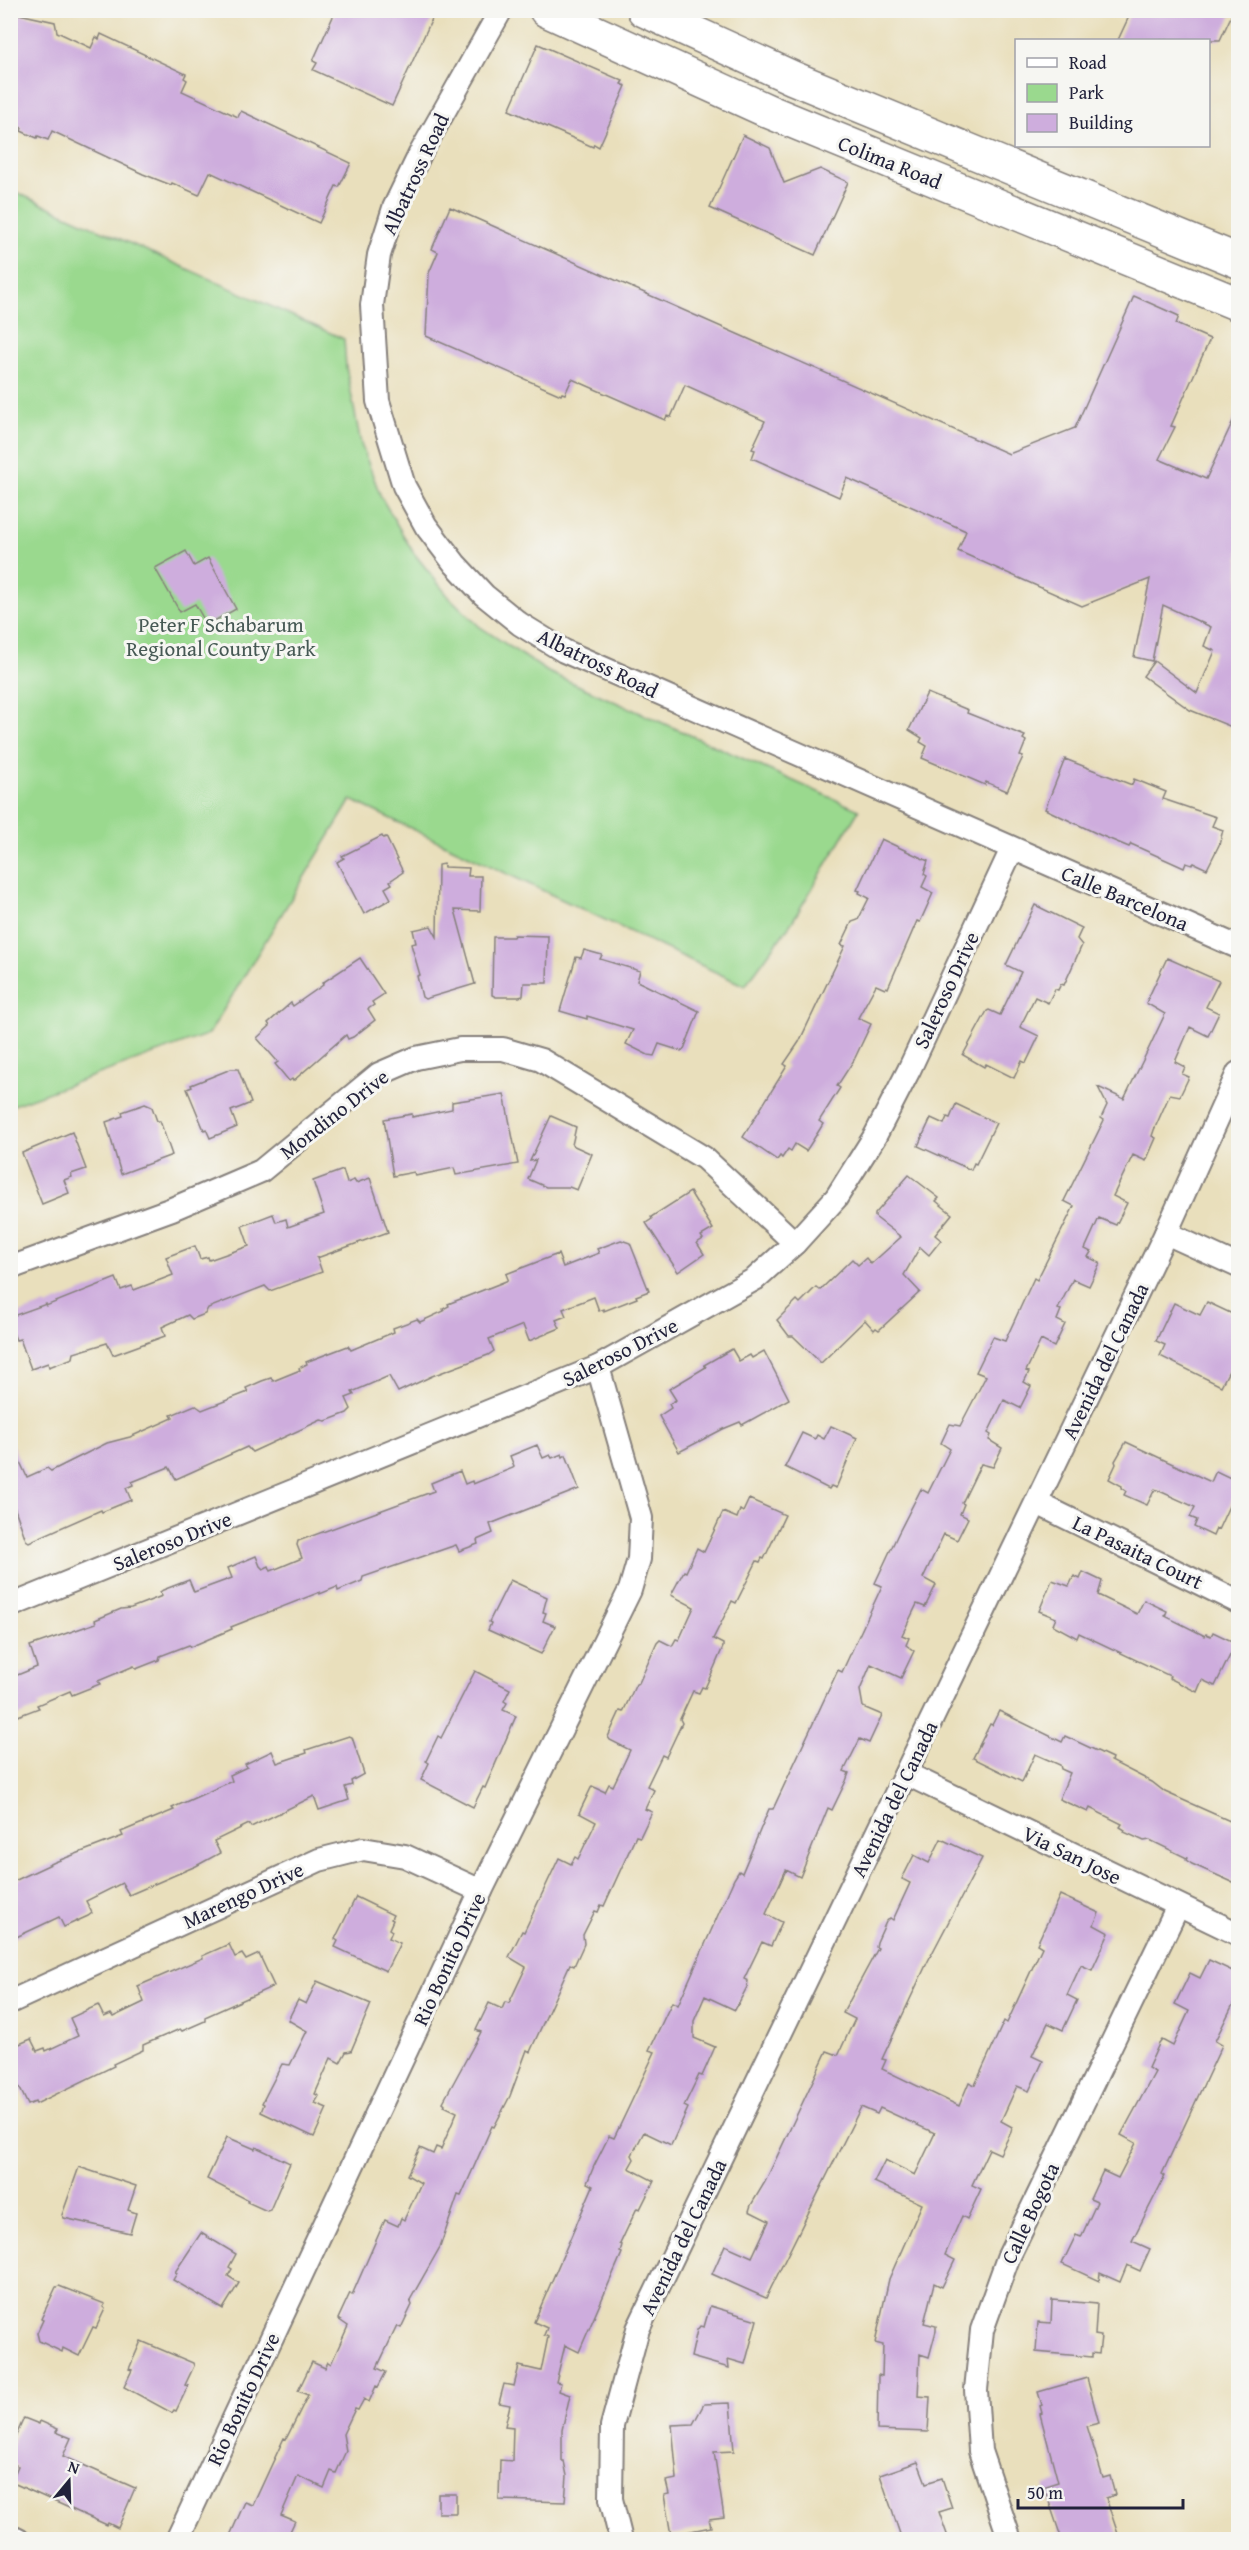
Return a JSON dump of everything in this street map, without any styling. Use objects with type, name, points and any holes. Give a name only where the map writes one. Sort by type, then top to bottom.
[{"type":"main road","name":"Colima Road","points":[[546,10],[685,75],[875,156],[1239,304]]},
{"type":"main road","name":"Colima Road","points":[[644,10],[793,78],[1239,261]]},
{"type":"main road","points":[[875,156],[884,148],[900,143],[915,145],[985,174],[1018,171]]},
{"type":"street","name":"Albatross Road","points":[[501,10],[420,154],[394,208],[379,255],[373,295],[378,401],[404,486],[426,526],[454,564],[484,595],[520,624],[564,651],[1012,849]]},
{"type":"street","name":"Calle Barcelona","points":[[1012,849],[1239,947]]},
{"type":"street","name":"Saleroso Drive","points":[[10,1606],[598,1368],[755,1279],[795,1242],[836,1198],[875,1136],[909,1070],[1012,849]]},
{"type":"street","name":"Mondino Drive","points":[[10,1268],[172,1209],[261,1171],[380,1074],[416,1058],[460,1049],[503,1049],[541,1060],[704,1158],[795,1242]]},
{"type":"street","name":"Avenida del Canada","points":[[621,2540],[611,2499],[612,2426],[638,2329],[1037,1503],[1166,1233],[1239,1073]]},
{"type":"street","points":[[1166,1233],[1239,1266]]},
{"type":"street","name":"Rio Bonito Drive","points":[[177,2540],[481,1891],[630,1590],[639,1558],[641,1518],[598,1368]]},
{"type":"street","name":"La Pasaita Court","points":[[1037,1503],[1239,1602]]},
{"type":"street","name":"Via San Jose","points":[[907,1774],[1239,1934]]},
{"type":"street","name":"Marengo Drive","points":[[10,2002],[319,1860],[363,1849],[405,1856],[481,1891]]},
{"type":"street","name":"Calle Bogota","points":[[1010,2540],[980,2451],[976,2391],[982,2330],[1008,2258],[1178,1905]]},
{"type":"street","points":[[10,2536],[18,2540]]},
{"type":"green space","name":"Peter F Schabarum Regional County Park","points":[[11,190],[344,339],[346,367],[361,444],[381,497],[413,552],[449,597],[480,627],[548,672],[859,810],[792,922],[745,986],[351,800],[209,1034],[11,1106]]},
{"type":"building","points":[[336,10],[436,10],[392,106],[313,70],[317,63],[313,61]]},
{"type":"building","points":[[1132,10],[1234,10],[1220,40],[1118,39]]},
{"type":"building","points":[[10,12],[55,22],[57,32],[91,48],[96,37],[99,39],[101,34],[186,74],[184,78],[187,80],[182,91],[238,117],[241,111],[351,163],[339,187],[336,186],[319,223],[210,172],[199,195],[143,174],[52,131],[48,140],[21,131],[22,128],[10,123]]},
{"type":"building","points":[[538,44],[623,81],[621,84],[626,86],[599,147],[594,144],[593,147],[509,110]]},
{"type":"building","points":[[743,135],[770,148],[784,183],[820,169],[848,182],[815,255],[710,208]]},
{"type":"building","points":[[450,207],[1009,454],[1075,428],[1134,296],[1179,316],[1176,324],[1210,339],[1171,426],[1175,427],[1159,459],[1206,479],[1239,408],[1239,730],[1190,710],[1143,676],[1154,661],[1197,693],[1215,651],[1204,646],[1211,627],[1163,605],[1152,661],[1134,657],[1150,579],[1082,606],[958,551],[966,531],[847,478],[839,497],[752,458],[755,450],[752,449],[765,421],[685,385],[671,417],[667,416],[665,420],[572,379],[565,394],[561,395],[426,336],[429,273],[438,252],[432,249]]},
{"type":"building","points":[[186,551],[194,566],[208,558],[236,609],[207,625],[195,604],[180,612],[155,568]]},
{"type":"building","points":[[927,693],[968,710],[967,713],[1025,736],[1023,739],[1026,741],[1020,756],[1023,757],[1007,791],[986,782],[985,785],[922,758],[927,746],[920,742],[922,738],[909,730]]},
{"type":"building","points":[[1065,759],[1132,785],[1134,779],[1166,792],[1163,799],[1216,817],[1212,826],[1223,830],[1219,845],[1207,869],[1194,863],[1192,865],[1186,863],[1184,868],[1131,844],[1129,847],[1100,835],[1045,809]]},
{"type":"building","points":[[382,836],[386,837],[403,872],[390,881],[392,884],[385,888],[391,899],[364,914],[337,862],[344,858],[342,856]]},
{"type":"building","points":[[881,839],[928,861],[924,874],[927,876],[922,887],[933,893],[920,922],[917,921],[888,988],[876,985],[858,1018],[871,1024],[854,1060],[837,1086],[840,1088],[819,1121],[823,1124],[806,1151],[795,1144],[791,1151],[788,1149],[782,1158],[780,1156],[777,1160],[743,1137],[787,1066],[784,1064],[799,1042],[845,946],[841,945],[852,922],[858,920],[869,898],[857,890]]},
{"type":"building","points":[[443,864],[444,867],[469,868],[468,876],[481,876],[480,911],[455,910],[475,984],[425,999],[422,997],[417,976],[420,975],[411,944],[416,943],[413,930],[431,926],[437,937],[438,865]]},
{"type":"building","points":[[1035,905],[1082,928],[1077,939],[1082,945],[1064,985],[1061,984],[1058,990],[1055,989],[1048,1003],[1035,997],[1020,1027],[1039,1036],[1026,1063],[1022,1061],[1014,1078],[986,1064],[984,1067],[963,1055],[987,1011],[1000,1015],[1021,972],[1006,965]]},
{"type":"building","points":[[514,935],[548,936],[547,983],[524,983],[523,996],[496,997],[492,995],[493,937],[513,937]]},
{"type":"building","points":[[584,950],[602,955],[600,959],[640,971],[637,981],[699,1011],[684,1049],[681,1051],[659,1044],[654,1056],[648,1055],[626,1044],[633,1030],[587,1016],[587,1019],[560,1011],[576,957],[581,958]]},
{"type":"building","points":[[360,958],[384,994],[372,1002],[374,1005],[368,1009],[375,1020],[353,1037],[348,1039],[346,1035],[293,1081],[292,1079],[289,1081],[275,1064],[278,1062],[257,1038],[270,1026],[268,1023],[291,1003],[293,1006],[323,985],[322,983]]},
{"type":"building","points":[[1167,958],[1219,981],[1206,1007],[1219,1013],[1208,1036],[1190,1027],[1175,1062],[1185,1067],[1182,1074],[1189,1077],[1180,1096],[1170,1094],[1154,1130],[1152,1136],[1156,1138],[1146,1161],[1133,1155],[1113,1196],[1127,1203],[1116,1225],[1099,1218],[1085,1249],[1091,1252],[1088,1257],[1100,1263],[1089,1286],[1073,1279],[1058,1309],[1061,1310],[1057,1320],[1065,1324],[1054,1347],[1041,1340],[1026,1371],[1029,1372],[1024,1382],[1031,1386],[1020,1408],[1004,1400],[988,1433],[991,1435],[989,1440],[1002,1448],[993,1467],[981,1464],[962,1503],[964,1504],[960,1514],[968,1518],[957,1540],[944,1534],[923,1578],[936,1585],[925,1607],[917,1604],[902,1635],[909,1638],[906,1645],[914,1651],[901,1678],[871,1664],[860,1690],[863,1707],[882,1715],[869,1743],[860,1739],[844,1771],[849,1773],[846,1781],[832,1810],[828,1808],[800,1877],[786,1870],[766,1914],[782,1922],[771,1946],[762,1942],[744,1979],[748,1981],[747,1987],[735,2010],[705,1996],[694,2021],[694,2038],[715,2047],[702,2076],[699,2075],[684,2106],[688,2108],[671,2145],[644,2132],[632,2155],[634,2159],[629,2168],[654,2181],[640,2209],[637,2208],[620,2244],[622,2253],[579,2352],[565,2345],[556,2382],[561,2383],[559,2391],[570,2395],[562,2430],[562,2461],[564,2461],[567,2476],[565,2502],[499,2500],[500,2460],[512,2461],[513,2427],[505,2426],[510,2405],[499,2403],[504,2384],[514,2386],[519,2366],[541,2371],[548,2337],[544,2335],[547,2328],[534,2322],[593,2186],[587,2183],[594,2166],[609,2136],[614,2138],[655,2052],[649,2050],[672,2002],[678,2005],[734,1879],[739,1871],[742,1873],[769,1809],[773,1809],[838,1670],[842,1672],[882,1586],[875,1583],[898,1534],[921,1489],[928,1493],[950,1449],[941,1443],[950,1424],[960,1426],[986,1376],[976,1372],[993,1337],[1005,1341],[1034,1278],[1037,1280],[1074,1206],[1064,1201],[1104,1120],[1101,1118],[1107,1105],[1098,1087],[1124,1099],[1148,1050],[1165,1014],[1146,1003]]},
{"type":"building","points":[[231,1069],[238,1069],[251,1103],[231,1111],[237,1127],[210,1138],[206,1129],[204,1130],[187,1089],[192,1087],[191,1085]]},
{"type":"building","points":[[504,1094],[518,1164],[456,1175],[454,1168],[415,1176],[414,1172],[393,1176],[384,1119],[412,1114],[412,1117],[452,1109],[452,1102]]},
{"type":"building","points":[[145,1104],[152,1107],[157,1121],[160,1121],[172,1155],[121,1174],[106,1122],[123,1116],[122,1112]]},
{"type":"building","points":[[956,1104],[996,1123],[971,1170],[918,1146],[931,1118],[944,1124],[947,1117],[950,1118]]},
{"type":"building","points":[[551,1116],[576,1127],[572,1145],[592,1154],[577,1190],[569,1187],[546,1187],[528,1179],[536,1160],[530,1161]]},
{"type":"building","points":[[72,1132],[86,1169],[71,1174],[72,1177],[64,1180],[69,1193],[42,1204],[22,1153]]},
{"type":"building","points":[[343,1170],[347,1183],[354,1180],[356,1183],[370,1178],[388,1232],[317,1258],[322,1272],[270,1291],[265,1286],[208,1308],[205,1314],[192,1319],[188,1315],[162,1327],[165,1336],[113,1355],[107,1343],[74,1353],[73,1358],[49,1367],[48,1363],[31,1369],[20,1339],[16,1340],[10,1325],[10,1317],[46,1304],[46,1306],[116,1278],[121,1290],[132,1286],[134,1290],[173,1275],[166,1257],[195,1246],[200,1259],[208,1257],[209,1260],[249,1246],[242,1226],[273,1214],[276,1222],[286,1219],[288,1227],[324,1214],[313,1181]]},
{"type":"building","points":[[909,1175],[939,1198],[936,1201],[952,1214],[935,1235],[941,1240],[929,1255],[920,1247],[904,1275],[920,1292],[879,1330],[876,1328],[874,1330],[865,1320],[821,1363],[793,1336],[789,1336],[777,1320],[797,1300],[800,1303],[816,1287],[820,1290],[852,1259],[858,1265],[866,1258],[871,1264],[901,1237],[875,1217],[875,1214]]},
{"type":"building","points":[[690,1192],[713,1229],[701,1236],[703,1239],[697,1243],[704,1254],[678,1272],[646,1223],[652,1219],[651,1217]]},
{"type":"building","points":[[621,1240],[630,1243],[649,1291],[636,1296],[637,1298],[604,1311],[604,1309],[599,1311],[594,1297],[563,1309],[566,1316],[556,1320],[560,1328],[529,1341],[523,1325],[489,1339],[494,1351],[488,1355],[432,1376],[398,1392],[389,1376],[352,1392],[354,1395],[346,1398],[351,1409],[347,1413],[326,1421],[321,1420],[252,1452],[247,1447],[176,1479],[169,1467],[132,1482],[133,1485],[126,1488],[131,1500],[102,1512],[101,1510],[29,1542],[26,1540],[10,1495],[10,1440],[27,1477],[47,1468],[51,1471],[107,1443],[130,1437],[173,1418],[171,1415],[195,1405],[202,1410],[248,1392],[246,1388],[262,1381],[271,1378],[273,1381],[300,1370],[299,1368],[307,1364],[306,1362],[348,1346],[351,1350],[394,1332],[393,1328],[417,1319],[420,1322],[444,1311],[443,1309],[449,1306],[448,1304],[506,1281],[508,1279],[506,1274],[558,1254],[563,1267],[599,1253],[597,1249]]},
{"type":"building","points":[[1207,1302],[1239,1317],[1239,1370],[1231,1367],[1221,1386],[1160,1356],[1165,1345],[1156,1341],[1174,1303],[1200,1315]]},
{"type":"building","points":[[732,1349],[739,1361],[750,1355],[752,1358],[764,1351],[789,1399],[742,1425],[740,1422],[723,1429],[679,1452],[659,1416],[671,1408],[669,1404],[676,1400],[669,1389]]},
{"type":"building","points":[[831,1426],[857,1438],[836,1488],[831,1486],[829,1489],[785,1467],[802,1433],[815,1439],[817,1435],[824,1439]]},
{"type":"building","points":[[1126,1442],[1211,1482],[1216,1471],[1237,1481],[1232,1492],[1235,1493],[1213,1536],[1194,1527],[1197,1520],[1190,1517],[1195,1507],[1155,1489],[1147,1505],[1124,1495],[1126,1491],[1121,1488],[1122,1486],[1109,1479],[1116,1464],[1115,1461]]},
{"type":"building","points":[[537,1445],[543,1458],[550,1455],[552,1458],[562,1454],[563,1457],[566,1455],[579,1489],[490,1524],[493,1533],[477,1540],[478,1544],[459,1551],[456,1545],[363,1577],[362,1581],[338,1591],[337,1587],[320,1594],[320,1592],[231,1627],[232,1629],[190,1647],[189,1645],[160,1656],[159,1660],[136,1669],[134,1666],[98,1681],[100,1684],[72,1695],[70,1691],[37,1705],[39,1708],[10,1719],[10,1678],[37,1667],[30,1646],[96,1623],[95,1620],[121,1609],[131,1608],[162,1596],[160,1592],[163,1590],[189,1580],[194,1592],[232,1578],[228,1568],[256,1556],[263,1569],[269,1566],[271,1571],[302,1558],[297,1545],[298,1541],[434,1491],[431,1483],[460,1471],[465,1484],[472,1481],[473,1484],[513,1468],[510,1456]]},
{"type":"building","points":[[749,1499],[785,1515],[764,1559],[757,1561],[736,1603],[732,1601],[713,1639],[723,1644],[714,1668],[705,1688],[702,1687],[699,1693],[693,1691],[680,1719],[682,1723],[666,1757],[662,1755],[647,1786],[654,1790],[645,1809],[652,1812],[640,1837],[636,1836],[604,1906],[601,1905],[598,1912],[595,1911],[583,1935],[584,1944],[574,1966],[570,1964],[530,2052],[527,2050],[510,2096],[494,2127],[492,2126],[461,2196],[458,2195],[440,2247],[410,2300],[412,2305],[401,2328],[397,2326],[377,2368],[386,2372],[369,2402],[364,2399],[358,2410],[355,2409],[343,2434],[346,2451],[336,2473],[331,2471],[324,2488],[298,2476],[281,2515],[295,2521],[286,2540],[228,2540],[245,2502],[253,2505],[284,2438],[286,2439],[308,2395],[298,2391],[312,2362],[325,2368],[328,2362],[331,2364],[348,2326],[338,2319],[350,2293],[352,2295],[385,2220],[398,2226],[401,2218],[404,2220],[421,2183],[407,2175],[420,2148],[433,2154],[436,2147],[441,2149],[457,2112],[444,2106],[443,2102],[481,2032],[476,2030],[489,2003],[502,2009],[505,2002],[509,2003],[526,1967],[509,1957],[522,1931],[524,1932],[559,1858],[571,1864],[575,1857],[578,1859],[596,1822],[579,1813],[592,1786],[605,1792],[609,1784],[613,1786],[630,1750],[608,1737],[620,1711],[623,1712],[636,1684],[639,1683],[657,1643],[660,1640],[672,1646],[676,1639],[679,1640],[694,1607],[671,1595],[684,1571],[686,1572],[697,1548],[704,1552],[723,1512],[737,1518],[740,1510],[743,1512]]},
{"type":"building","points":[[1083,1572],[1102,1581],[1098,1595],[1137,1614],[1144,1600],[1167,1611],[1165,1616],[1205,1636],[1206,1634],[1211,1636],[1213,1632],[1236,1643],[1215,1686],[1202,1680],[1197,1692],[1169,1678],[1170,1676],[1079,1633],[1077,1638],[1053,1625],[1056,1618],[1039,1611],[1052,1580],[1069,1586],[1074,1576],[1080,1579]]},
{"type":"building","points":[[510,1580],[547,1597],[543,1621],[555,1626],[541,1654],[488,1630],[491,1623],[489,1622]]},
{"type":"building","points":[[475,1671],[510,1689],[504,1701],[507,1703],[503,1710],[516,1716],[485,1788],[483,1787],[473,1807],[421,1780],[429,1763],[426,1761],[438,1736],[441,1738]]},
{"type":"building","points":[[999,1711],[1062,1742],[1065,1736],[1112,1758],[1111,1761],[1152,1782],[1165,1792],[1239,1825],[1239,1885],[1192,1864],[1186,1860],[1187,1858],[1150,1840],[1144,1841],[1124,1832],[1125,1830],[1120,1827],[1122,1824],[1090,1808],[1088,1812],[1059,1799],[1070,1773],[1061,1769],[1060,1765],[1035,1754],[1022,1782],[973,1758]]},
{"type":"building","points":[[352,1737],[364,1774],[351,1781],[352,1785],[345,1787],[349,1800],[319,1810],[314,1796],[251,1827],[249,1824],[214,1841],[220,1853],[196,1866],[129,1895],[122,1883],[86,1901],[92,1913],[88,1916],[64,1927],[59,1917],[10,1940],[10,1883],[55,1862],[123,1836],[121,1832],[174,1810],[172,1808],[232,1781],[230,1775],[247,1767],[245,1764],[272,1751],[277,1763],[307,1753],[306,1750]]},
{"type":"building","points":[[941,1839],[982,1858],[927,1963],[882,2059],[886,2060],[882,2069],[959,2106],[969,2082],[975,2085],[1004,2021],[1007,2023],[1042,1947],[1037,1944],[1060,1895],[1099,1913],[1094,1925],[1109,1933],[1092,1970],[1081,1965],[1067,1995],[1077,2000],[1063,2030],[1048,2023],[1032,2056],[1043,2061],[1029,2091],[1017,2086],[1001,2121],[1012,2127],[1011,2132],[1000,2154],[989,2149],[972,2185],[981,2189],[967,2219],[962,2216],[945,2255],[955,2260],[942,2287],[934,2283],[924,2323],[936,2326],[936,2331],[929,2357],[920,2354],[918,2396],[930,2397],[928,2432],[877,2430],[878,2375],[882,2376],[883,2345],[875,2343],[889,2279],[922,2204],[874,2182],[885,2160],[915,2175],[935,2133],[880,2108],[877,2114],[861,2107],[766,2298],[712,2274],[725,2245],[752,2257],[769,2221],[749,2211],[751,2205],[765,2182],[827,2051],[838,2055],[855,2019],[843,2013],[878,1948],[876,1947],[877,1942],[886,1922],[890,1918],[893,1920],[910,1883],[902,1879],[914,1855],[929,1863]]},
{"type":"building","points":[[356,1897],[393,1915],[389,1938],[400,1943],[386,1971],[335,1947],[338,1941],[335,1939]]},
{"type":"building","points":[[229,1944],[235,1957],[242,1954],[246,1960],[259,1954],[274,1986],[205,2017],[205,2021],[143,2045],[143,2050],[113,2064],[114,2066],[36,2104],[35,2102],[28,2105],[10,2068],[10,2048],[31,2039],[37,2051],[45,2048],[46,2051],[78,2036],[70,2018],[98,2005],[104,2017],[111,2014],[113,2017],[144,2002],[138,1986],[203,1958],[202,1956]]},
{"type":"building","points":[[1209,1960],[1239,1974],[1239,1992],[1215,2041],[1222,2045],[1162,2174],[1165,2176],[1132,2241],[1150,2249],[1140,2271],[1127,2265],[1120,2282],[1100,2273],[1099,2281],[1062,2264],[1076,2235],[1081,2237],[1097,2202],[1090,2199],[1103,2171],[1118,2178],[1136,2143],[1121,2135],[1155,2072],[1148,2068],[1159,2044],[1162,2040],[1173,2046],[1189,2011],[1175,2004],[1190,1973],[1200,1978]]},
{"type":"building","points":[[317,1981],[371,2004],[351,2051],[346,2052],[340,2063],[331,2058],[315,2094],[319,2096],[315,2103],[327,2108],[314,2137],[261,2112],[264,2104],[262,2103],[282,2064],[290,2065],[307,2031],[288,2020],[298,2000],[306,2004]]},
{"type":"building","points":[[227,2137],[255,2149],[256,2147],[290,2163],[270,2210],[267,2211],[247,2202],[248,2200],[207,2179]]},
{"type":"building","points":[[79,2167],[136,2186],[128,2210],[136,2213],[130,2233],[64,2218],[62,2215]]},
{"type":"building","points":[[201,2233],[236,2254],[229,2267],[232,2269],[228,2276],[239,2283],[223,2309],[173,2280],[177,2273],[175,2272]]},
{"type":"building","points":[[59,2286],[105,2304],[96,2328],[93,2327],[79,2356],[63,2348],[62,2352],[39,2341],[37,2333],[43,2320],[41,2319],[56,2287]]},
{"type":"building","points":[[1052,2300],[1097,2304],[1095,2335],[1101,2336],[1099,2354],[1092,2353],[1092,2357],[1036,2352],[1038,2322],[1051,2323]]},
{"type":"building","points":[[710,2306],[757,2320],[745,2364],[728,2359],[729,2368],[691,2357],[697,2330],[700,2326],[704,2327]]},
{"type":"building","points":[[141,2341],[193,2363],[194,2366],[185,2385],[188,2386],[176,2411],[172,2413],[124,2387]]},
{"type":"building","points":[[1087,2378],[1099,2423],[1087,2426],[1103,2478],[1110,2476],[1115,2495],[1106,2498],[1120,2540],[1062,2540],[1045,2490],[1045,2486],[1058,2482],[1040,2414],[1042,2405],[1038,2392]]},
{"type":"building","points":[[730,2403],[734,2451],[714,2452],[724,2517],[709,2519],[711,2527],[671,2535],[664,2495],[669,2494],[666,2481],[677,2479],[672,2425],[693,2424],[704,2404]]},
{"type":"building","points":[[24,2418],[39,2424],[40,2421],[58,2429],[56,2432],[71,2438],[63,2456],[135,2488],[118,2528],[11,2482],[18,2466],[10,2463],[10,2449]]},
{"type":"building","points":[[918,2462],[926,2483],[942,2478],[952,2508],[939,2512],[949,2540],[902,2540],[880,2475]]},
{"type":"building","points":[[438,2494],[456,2494],[456,2513],[438,2513]]}]
